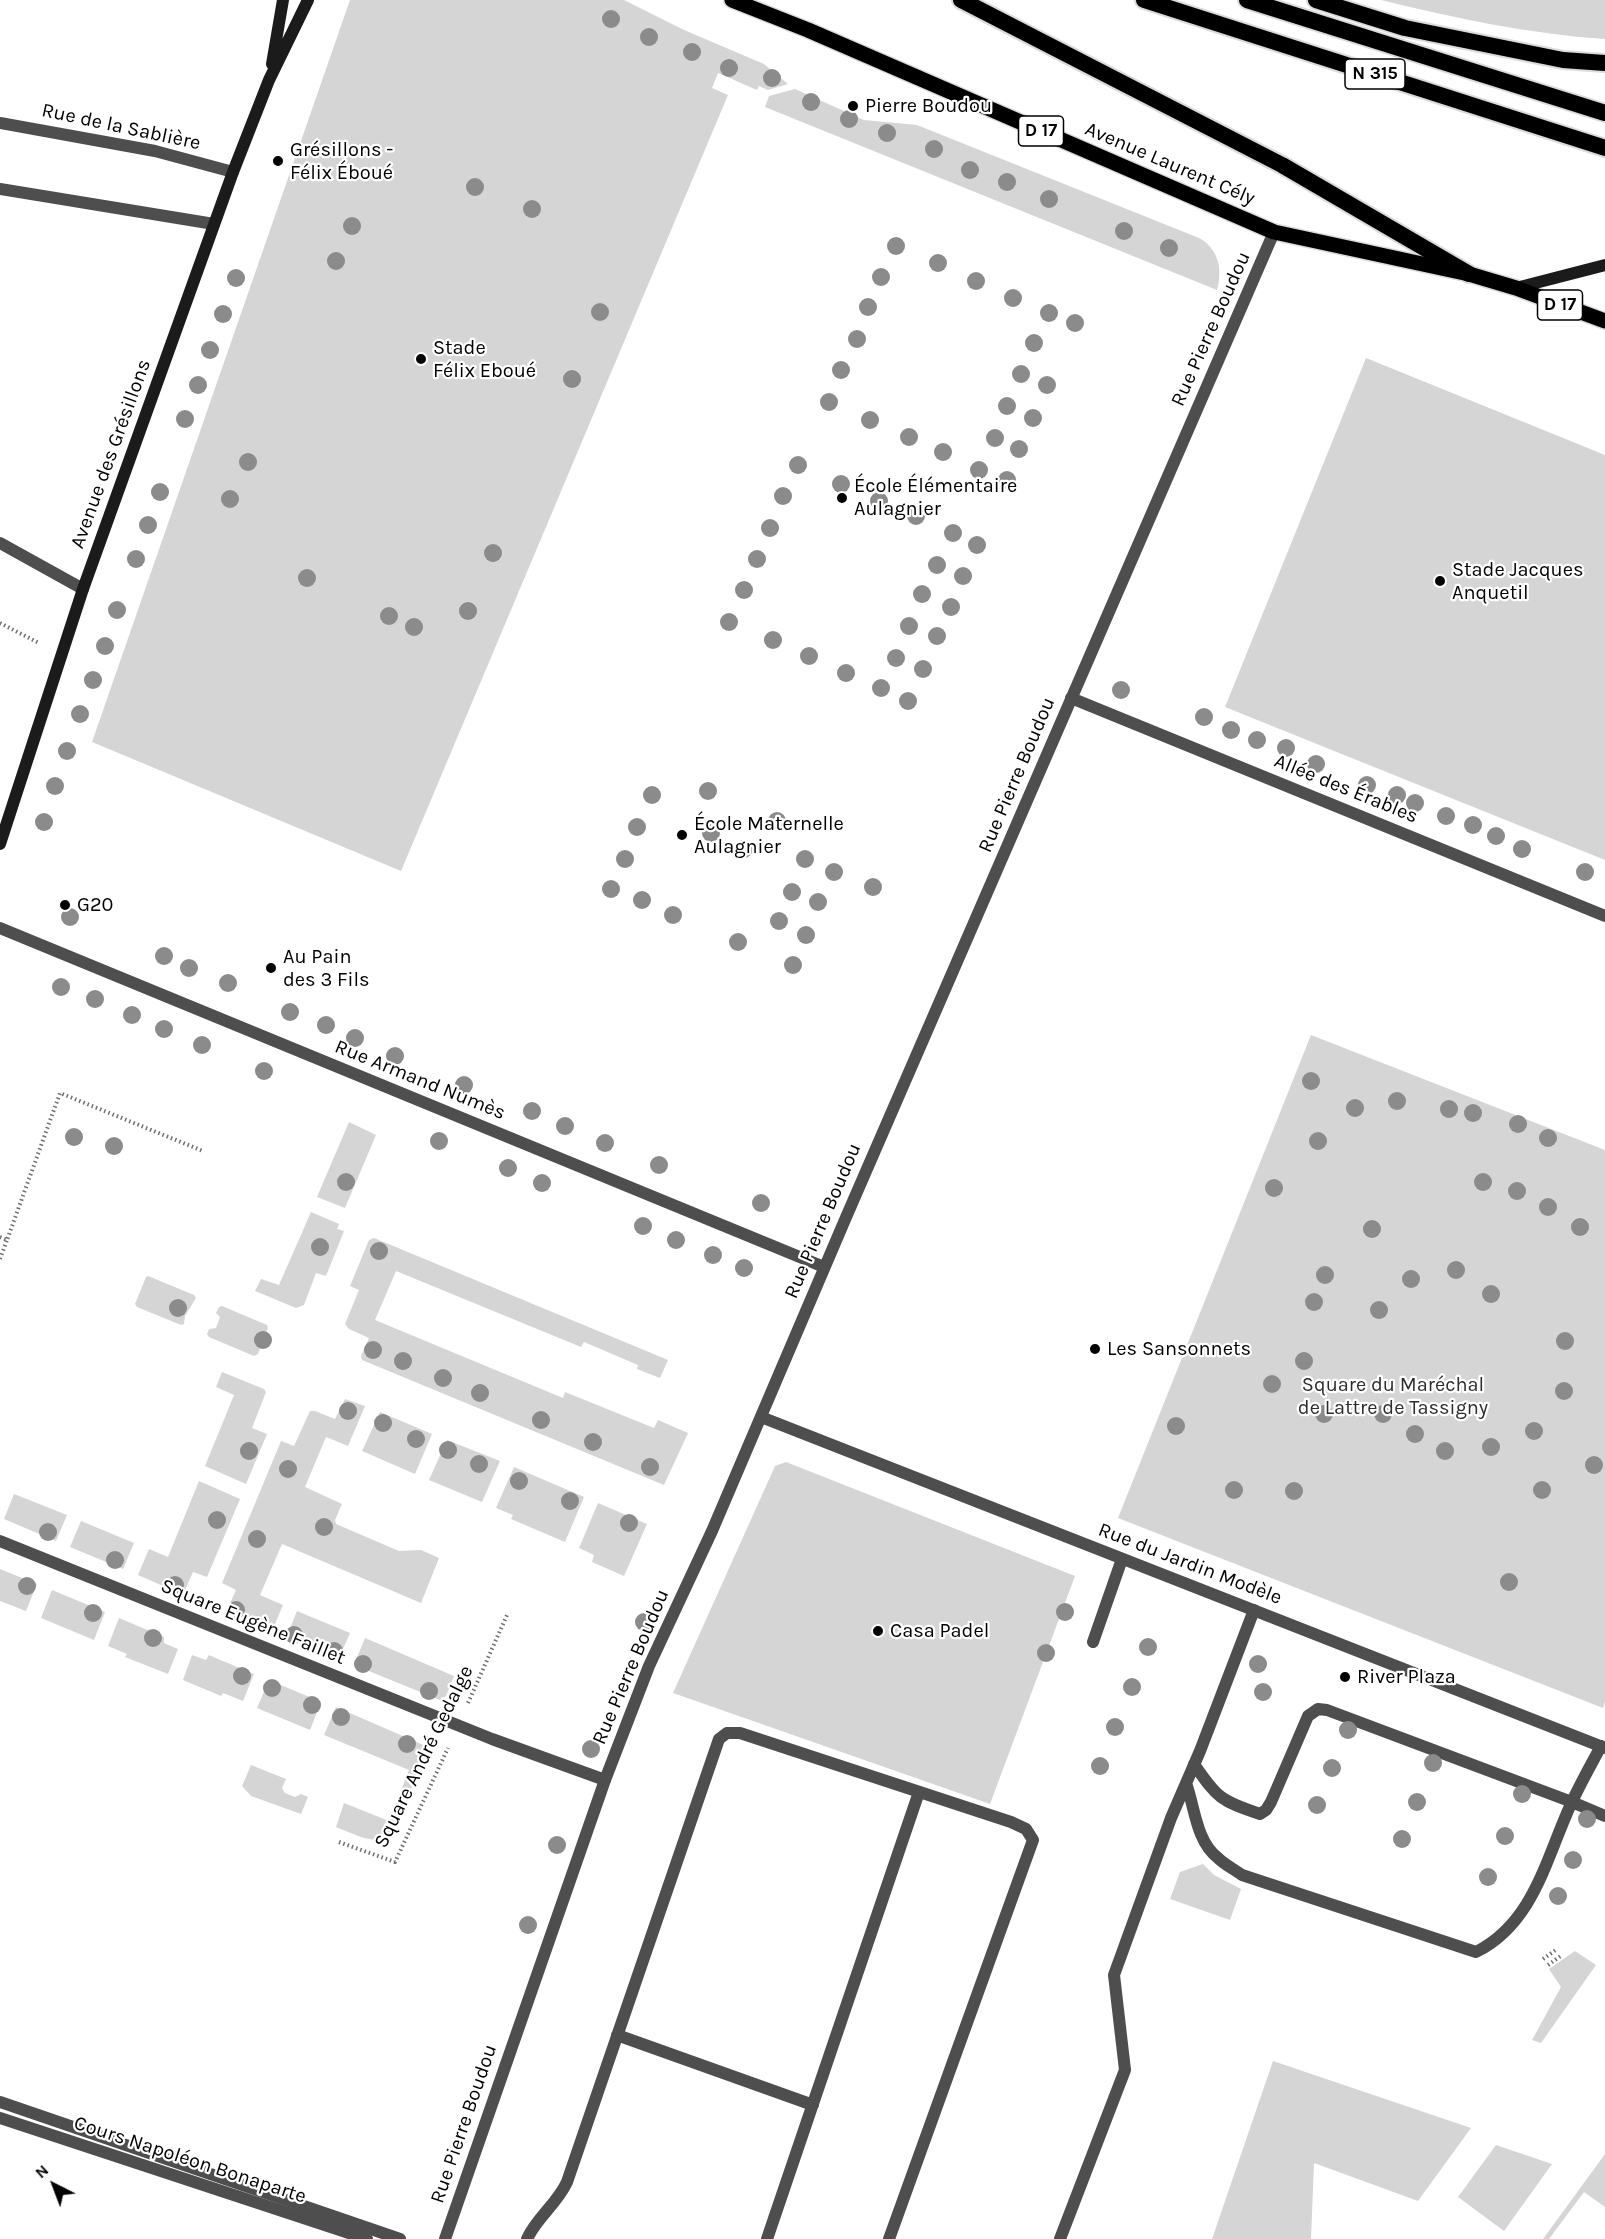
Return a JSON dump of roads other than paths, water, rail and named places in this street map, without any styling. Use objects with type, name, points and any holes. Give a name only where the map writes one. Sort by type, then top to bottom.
[{"type":"highway","points":[[961,0],[1282,165],[1469,274]]},
{"type":"highway","name":"N 315","points":[[1144,0],[1605,148]]},
{"type":"highway","name":"N 315","points":[[1247,0],[1605,112]]},
{"type":"highway","points":[[1316,0],[1405,28],[1563,60],[1605,63]]},
{"type":"main road","name":"Avenue des Grésillons","points":[[269,80],[283,0]]},
{"type":"main road","name":"Avenue des Grésillons","points":[[0,844],[83,589],[214,224],[269,80],[308,0]]},
{"type":"main road","name":"Avenue Laurent Cély","points":[[732,0],[808,30],[1274,232],[1469,274],[1516,288],[1605,321]]},
{"type":"main road","name":"D 17","points":[[758,0],[808,30]]},
{"type":"main road","points":[[1516,288],[1605,265]]},
{"type":"street","name":"Rue de la Sablière","points":[[0,123],[155,151],[233,172]]},
{"type":"street","points":[[0,189],[214,224]]},
{"type":"street","name":"Rue Pierre Boudou","points":[[445,2239],[604,1780],[649,1666],[712,1531],[824,1267],[1274,232]]},
{"type":"street","points":[[0,543],[83,589]]},
{"type":"street","name":"Allée des Érables","points":[[1071,698],[1605,916]]},
{"type":"street","name":"Rue Armand Numès","points":[[0,928],[824,1267]]},
{"type":"street","name":"Rue du Jardin Modèle","points":[[761,1417],[1603,1747]]},
{"type":"street","name":"Square Eugène Faillet","points":[[0,1541],[459,1726],[604,1780]]},
{"type":"street","points":[[1093,1642],[1122,1559]]},
{"type":"street","points":[[1060,2239],[1125,2070],[1114,1975],[1138,1906],[1254,1610]]},
{"type":"street","points":[[1194,1764],[1211,1788],[1226,1802],[1260,1814],[1271,1802],[1308,1716],[1318,1709],[1327,1710],[1605,1816]]},
{"type":"street","points":[[527,2239],[538,2221],[561,2196],[567,2182],[719,1739],[727,1733],[740,1733],[1011,1822],[1026,1829],[1033,1840],[890,2239]]},
{"type":"street","points":[[1186,1784],[1195,1818],[1204,1840],[1216,1857],[1242,1875],[1476,1952],[1484,1948],[1515,1921],[1529,1903],[1572,1802],[1603,1747]]},
{"type":"street","points":[[767,2239],[919,1792]]},
{"type":"street","points":[[617,2035],[813,2105]]},
{"type":"street","points":[[0,2102],[400,2239]]},
{"type":"street","name":"Cours Napoléon Bonaparte","points":[[0,2118],[367,2239]]},
{"type":"place","name":"Pierre Boudou","points":[[853,106]]},
{"type":"place","name":"Grésillons - Félix Éboué","points":[[278,161]]},
{"type":"place","name":"Stade Félix Eboué","points":[[421,359]]},
{"type":"place","name":"École Élémentaire Aulagnier","points":[[842,498]]},
{"type":"place","name":"Stade Jacques Anquetil","points":[[1440,581]]},
{"type":"place","name":"École Maternelle Aulagnier","points":[[682,835]]},
{"type":"place","name":"G20","points":[[65,905]]},
{"type":"place","name":"Au Pain des 3 Fils","points":[[271,968]]},
{"type":"place","name":"Les Sansonnets","points":[[1095,1349]]},
{"type":"place","name":"Casa Padel","points":[[878,1631]]},
{"type":"place","name":"River Plaza","points":[[1345,1677]]},
{"type":"park label","name":"Square du Maréchal de Lattre de Tassigny","points":[[1393,1396]]}]
